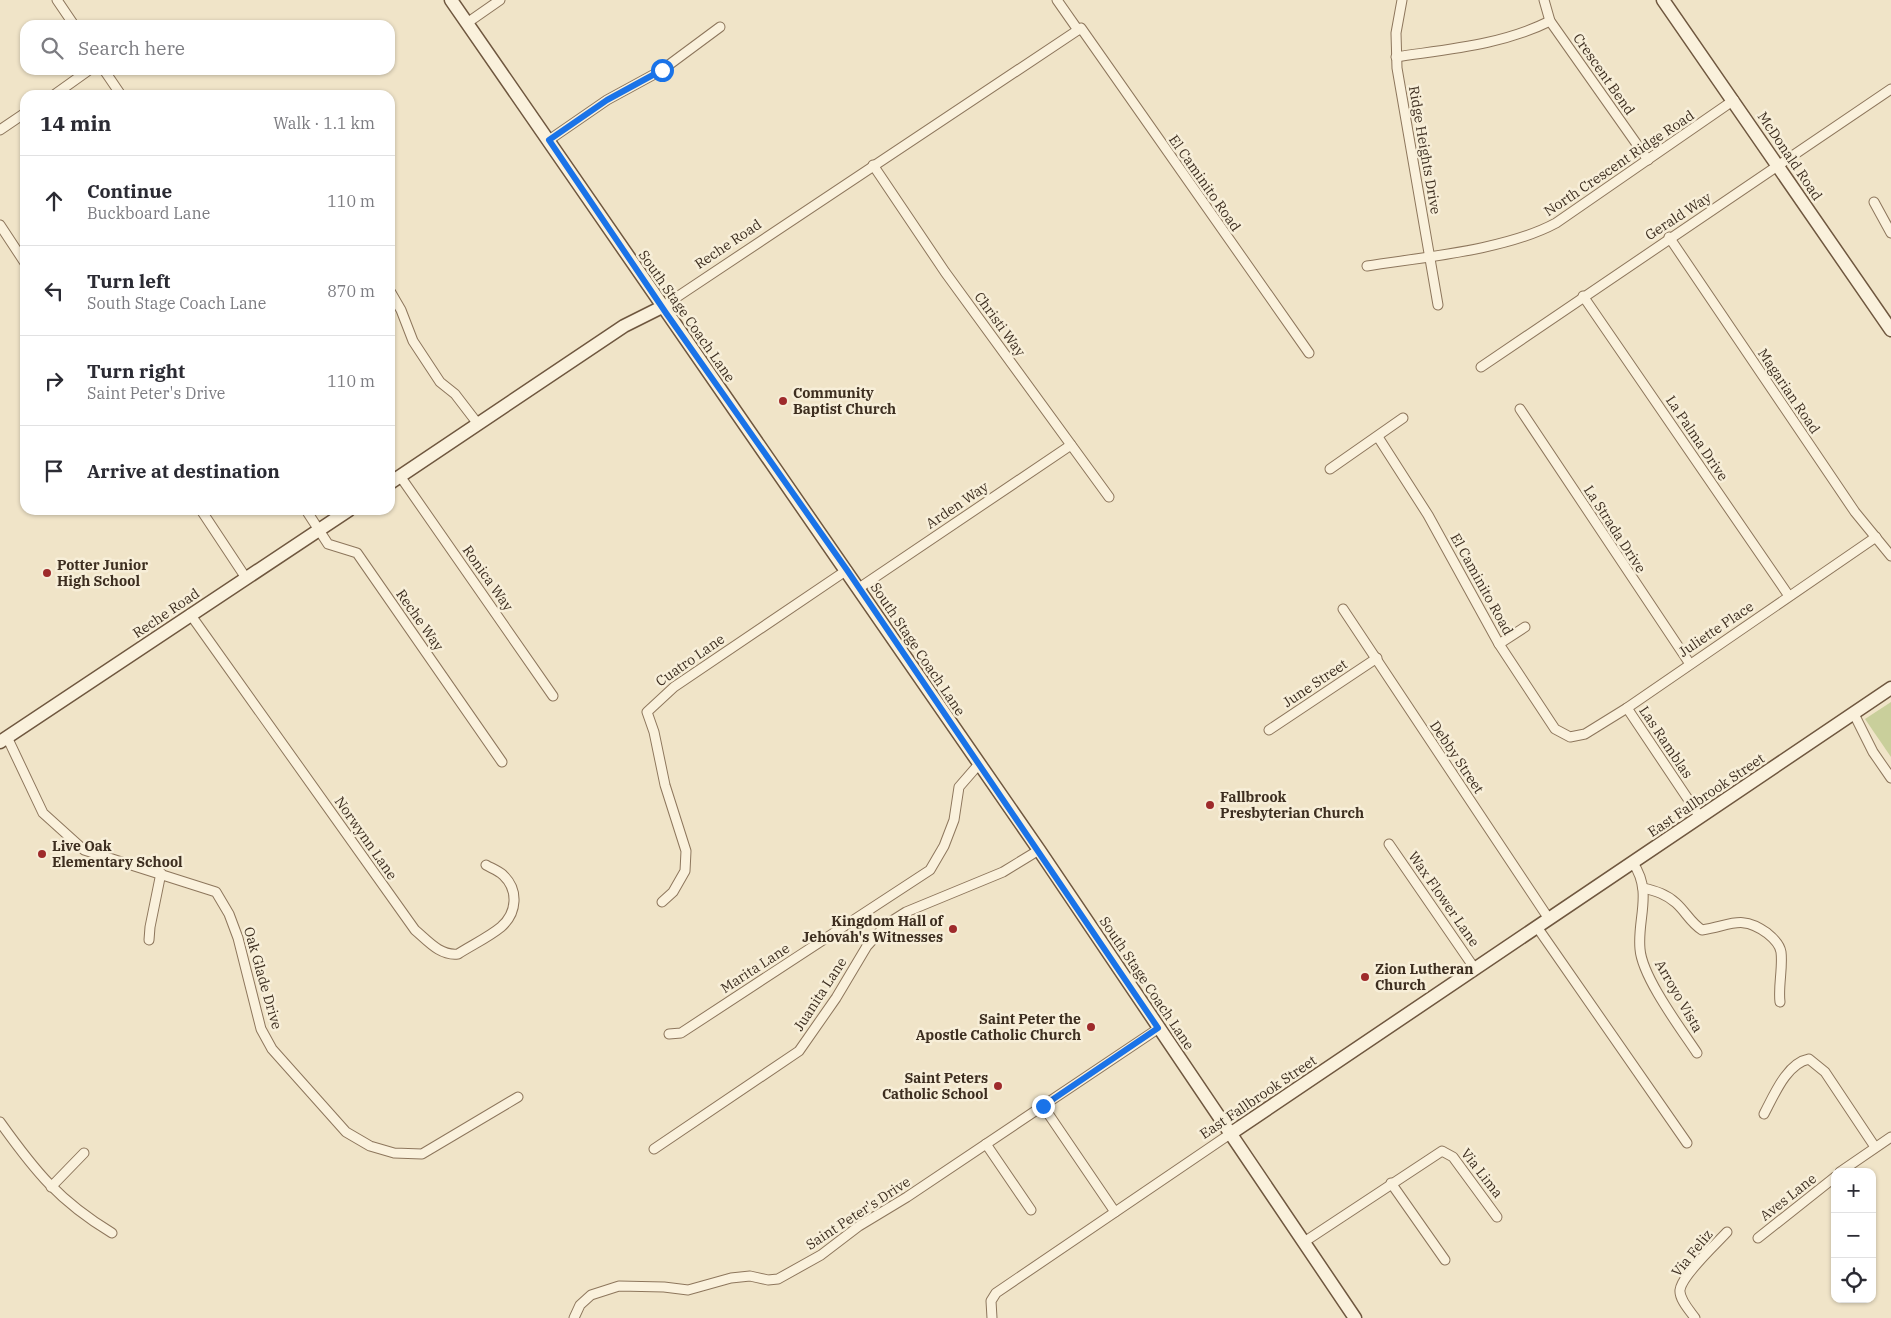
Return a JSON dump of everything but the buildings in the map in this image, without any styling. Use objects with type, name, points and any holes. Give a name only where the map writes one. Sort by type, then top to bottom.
[{"type":"main road","name":"South Stage Coach Lane","points":[[451,0],[662,307],[847,570],[1039,850],[1355,1318]]},
{"type":"main road","name":"McDonald Road","points":[[1663,0],[1734,100],[1891,330]]},
{"type":"main road","name":"Reche Road","points":[[395,480],[624,326],[662,307]]},
{"type":"main road","name":"Reche Road","points":[[3,740],[341,515]]},
{"type":"main road","name":"East Fallbrook Street","points":[[1230,1134],[1891,688]]},
{"type":"street","points":[[57,0],[71,20]]},
{"type":"street","points":[[467,22],[500,0]]},
{"type":"street","name":"El Caminito Road","points":[[1057,0],[1310,353]]},
{"type":"street","name":"Ridge Heights Drive","points":[[1402,0],[1396,33],[1396,57],[1438,305]]},
{"type":"street","name":"Crescent Bend","points":[[1544,0],[1550,22],[1648,160]]},
{"type":"street","points":[[1396,57],[1488,43],[1527,33],[1550,22]]},
{"type":"street","points":[[549,140],[607,100],[662,70],[720,27]]},
{"type":"street","name":"Reche Road","points":[[662,307],[1079,29]]},
{"type":"street","points":[[61,90],[83,75]]},
{"type":"street","points":[[107,75],[118,90]]},
{"type":"street","name":"Gerald Way","points":[[1481,367],[1669,237],[1891,89]]},
{"type":"street","name":"North Crescent Ridge Road","points":[[1367,266],[1524,238],[1540,232],[1556,223],[1734,100]]},
{"type":"street","points":[[0,130],[20,117]]},
{"type":"street","name":"Christi Way","points":[[873,165],[945,272],[1109,497]]},
{"type":"street","points":[[1874,202],[1891,233]]},
{"type":"street","points":[[0,225],[20,255]]},
{"type":"street","name":"Magarian Road","points":[[1669,237],[1855,512],[1891,556]]},
{"type":"street","name":"La Palma Drive","points":[[1583,296],[1789,596]]},
{"type":"street","points":[[395,300],[413,341],[440,382],[455,394],[478,424]]},
{"type":"street","name":"La Strada Drive","points":[[1520,409],[1690,664]]},
{"type":"street","points":[[1330,469],[1403,418]]},
{"type":"street","name":"El Caminito Road","points":[[1378,437],[1428,515],[1499,644],[1555,729],[1570,737]]},
{"type":"street","name":"Arden Way","points":[[859,588],[1071,445]]},
{"type":"street","name":"Ronica Way","points":[[395,480],[553,696]]},
{"type":"street","points":[[204,515],[246,578]]},
{"type":"street","name":"Reche Way","points":[[309,515],[328,544],[357,552],[502,762]]},
{"type":"street","name":"Juliette Place","points":[[1570,737],[1585,734],[1627,708],[1876,537]]},
{"type":"street","name":"Cuatro Lane","points":[[662,902],[673,892],[685,871],[686,851],[665,785],[654,732],[647,712],[674,687],[847,570]]},
{"type":"street","name":"Debby Street","points":[[1343,609],[1549,919]]},
{"type":"street","name":"Norwynn Lane","points":[[190,614],[415,930],[442,952],[450,955],[458,954],[500,928],[508,920],[514,906],[514,891],[503,874],[486,865]]},
{"type":"street","points":[[1499,644],[1525,626]]},
{"type":"street","name":"June Street","points":[[1269,730],[1377,658]]},
{"type":"street","name":"Las Ramblas","points":[[1627,708],[1700,817]]},
{"type":"street","points":[[1854,714],[1873,752],[1891,778]]},
{"type":"street","name":"Oak Glade Drive","points":[[3,740],[43,813],[84,850],[216,892],[229,914],[238,938],[261,1029],[272,1049],[346,1132],[370,1146],[386,1151],[422,1154],[518,1098]]},
{"type":"street","name":"Marita Lane","points":[[669,1034],[681,1033],[930,870],[944,846],[954,820],[959,787],[980,764]]},
{"type":"street","name":"Wax Flower Lane","points":[[1389,844],[1476,969]]},
{"type":"street","name":"Juanita Lane","points":[[654,1149],[799,1051],[836,998],[867,946],[886,924],[906,912],[1003,872],[1039,850]]},
{"type":"street","name":"Arroyo Vista","points":[[1633,862],[1643,888],[1644,916],[1640,928],[1640,949],[1643,964],[1673,1017],[1697,1053]]},
{"type":"street","points":[[150,940],[150,927],[161,873]]},
{"type":"street","points":[[1643,888],[1661,892],[1677,904],[1692,924],[1702,930],[1743,921],[1754,924],[1770,936],[1781,953],[1778,988],[1780,1002]]},
{"type":"street","points":[[1537,927],[1687,1143]]},
{"type":"street","name":"Saint Peter's Drive","points":[[574,1318],[580,1305],[591,1295],[619,1286],[664,1287],[688,1290],[731,1278],[750,1276],[768,1280],[778,1279],[821,1255],[859,1226],[907,1197],[1158,1028]]},
{"type":"street","points":[[1764,1114],[1785,1078],[1803,1060],[1809,1059],[1825,1072],[1876,1148]]},
{"type":"street","points":[[1043,1106],[1115,1212]]},
{"type":"street","points":[[0,1122],[51,1187],[71,1206],[112,1233]]},
{"type":"street","name":"East Fallbrook Street","points":[[992,1318],[991,1301],[996,1292],[1230,1134]]},
{"type":"street","points":[[1846,1168],[1891,1137]]},
{"type":"street","points":[[986,1144],[1031,1210]]},
{"type":"street","name":"Via Lima","points":[[1304,1242],[1436,1153],[1447,1152],[1453,1157],[1497,1217]]},
{"type":"street","points":[[51,1187],[84,1153]]},
{"type":"street","name":"Aves Lane","points":[[1758,1238],[1831,1180]]},
{"type":"street","points":[[1391,1183],[1444,1260]]},
{"type":"street","name":"Via Feliz","points":[[1695,1318],[1680,1291],[1684,1281],[1727,1232]]},
{"type":"green space","points":[[1891,702],[1891,757],[1865,719]]},
{"type":"place","name":"Community Baptist Church","points":[[783,401]]},
{"type":"place","name":"Potter Junior High School","points":[[47,573]]},
{"type":"place","name":"Fallbrook Presbyterian Church","points":[[1210,805]]},
{"type":"place","name":"Live Oak Elementary School","points":[[42,854]]},
{"type":"place","name":"Kingdom Hall of Jehovah's Witnesses","points":[[953,929]]},
{"type":"place","name":"Zion Lutheran Church","points":[[1365,977]]},
{"type":"place","name":"Saint Peter the Apostle Catholic Church","points":[[1091,1027]]},
{"type":"place","name":"Saint Peters Catholic School","points":[[998,1086]]},
{"type":"route","points":[[662,70],[639,84],[627,87],[549,140],[666,313],[847,570],[1039,850],[1158,1028],[1043,1106]]}]
